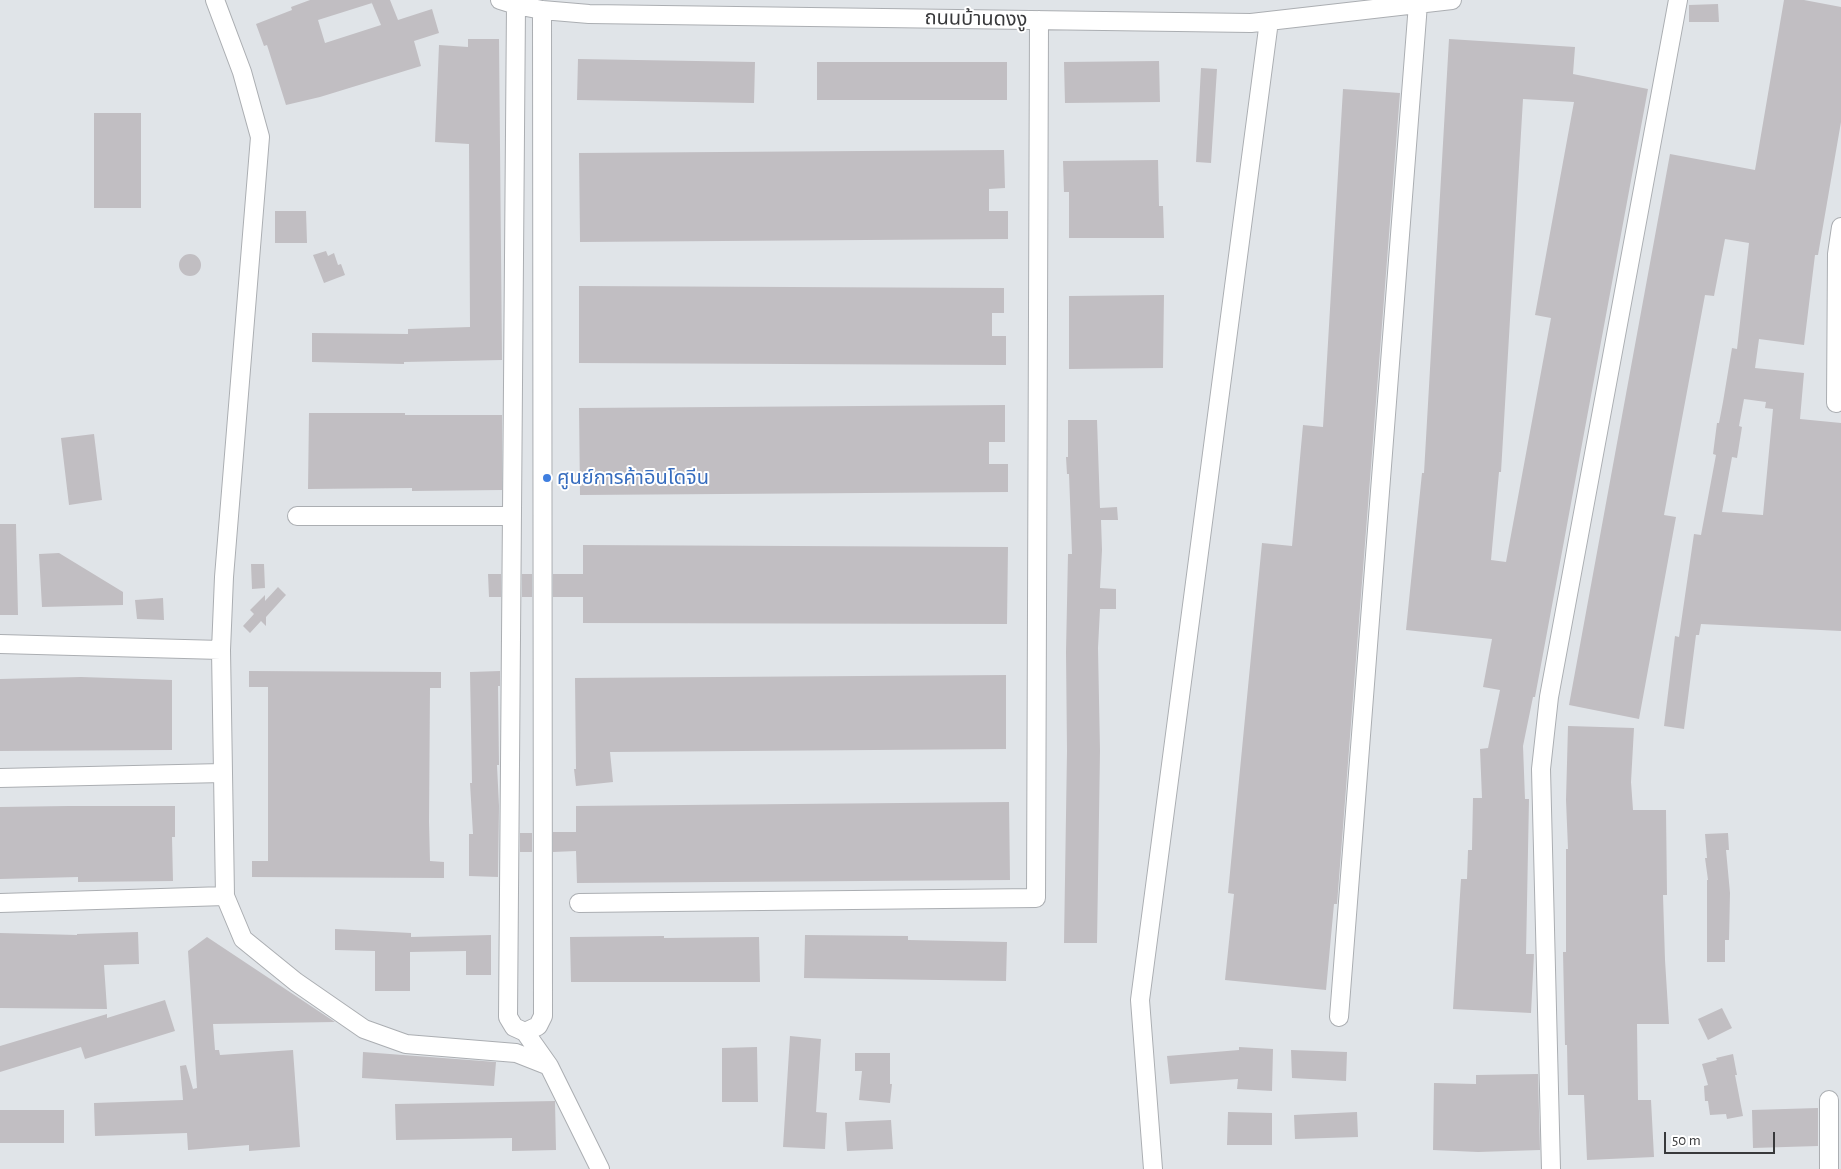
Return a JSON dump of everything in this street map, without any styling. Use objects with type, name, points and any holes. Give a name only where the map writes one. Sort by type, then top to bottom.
[{"type":"street","points":[[215,0],[242,72],[260,137],[224,577],[221,650],[225,896],[243,940],[296,982],[364,1029],[406,1044],[516,1053],[549,1066]]},
{"type":"street","name":"ถนนบ้านดงงู","points":[[508,3],[542,10],[590,14],[1251,23],[1452,0]]},
{"type":"street","points":[[1551,1169],[1541,769],[1550,688],[1678,0]]},
{"type":"street","points":[[508,3],[512,516],[508,1017],[514,1027],[525,1032],[549,1066],[600,1169]]},
{"type":"street","points":[[1339,1017],[1418,4]]},
{"type":"street","points":[[525,1032],[538,1026],[543,1016],[542,10]]},
{"type":"street","points":[[579,903],[1036,898],[1039,20]]},
{"type":"street","points":[[1153,1169],[1140,1000],[1269,20]]},
{"type":"street","points":[[1836,403],[1836,254],[1841,227]]},
{"type":"street","points":[[297,516],[512,516]]},
{"type":"street","points":[[0,644],[221,650]]},
{"type":"street","points":[[0,778],[223,773]]},
{"type":"street","points":[[0,903],[225,896]]},
{"type":"street","points":[[1829,1169],[1830,1100]]},
{"type":"building","points":[[310,0],[390,0],[398,20],[432,9],[439,33],[414,41],[421,66],[320,97],[286,105],[267,45],[264,46],[256,24],[292,10],[291,7]],"holes":[[[372,3],[381,25],[325,43],[318,20]]]},
{"type":"building","points":[[1784,0],[1804,0],[1841,7],[1841,122],[1818,255],[1815,255],[1804,345],[1759,339],[1755,368],[1804,373],[1800,419],[1841,423],[1841,631],[1701,624],[1699,635],[1696,635],[1684,729],[1664,726],[1675,636],[1679,637],[1694,534],[1701,535],[1716,455],[1713,454],[1717,423],[1719,423],[1732,348],[1737,349],[1749,243],[1725,239],[1714,296],[1705,295],[1664,515],[1676,517],[1639,719],[1569,705],[1670,154],[1755,170]],"holes":[[[1744,399],[1766,402],[1765,408],[1773,409],[1763,515],[1722,512],[1732,457],[1737,458],[1742,427],[1739,426]]]},
{"type":"building","points":[[1718,4],[1719,22],[1689,22],[1689,5]]},
{"type":"building","points":[[468,39],[499,39],[502,360],[404,362],[404,364],[312,362],[312,333],[408,334],[408,329],[470,327],[469,144],[435,142],[439,45],[468,47]]},
{"type":"building","points":[[1449,39],[1575,47],[1573,74],[1648,89],[1535,697],[1533,697],[1523,746],[1525,799],[1529,799],[1526,954],[1534,954],[1531,1013],[1453,1009],[1461,879],[1467,879],[1468,850],[1472,850],[1473,798],[1482,798],[1480,749],[1488,748],[1500,690],[1483,687],[1492,639],[1406,630],[1422,473],[1424,473]],"holes":[[[1523,99],[1574,102],[1535,315],[1551,318],[1506,562],[1491,560],[1499,472],[1501,472]]]},
{"type":"building","points":[[578,59],[755,62],[754,103],[577,100]]},
{"type":"building","points":[[1159,61],[1160,102],[1065,103],[1064,62]]},
{"type":"building","points":[[817,62],[1007,62],[1007,100],[817,100]]},
{"type":"building","points":[[1201,68],[1217,69],[1211,163],[1196,162]]},
{"type":"building","points":[[1343,89],[1400,93],[1337,904],[1334,904],[1326,990],[1225,980],[1234,894],[1228,893],[1262,543],[1292,546],[1303,425],[1323,427]]},
{"type":"building","points":[[94,113],[141,113],[141,208],[94,208]]},
{"type":"building","points":[[1004,150],[1005,188],[989,189],[989,211],[1008,211],[1008,239],[580,242],[579,153]]},
{"type":"building","points":[[1158,160],[1159,206],[1163,206],[1164,238],[1069,238],[1069,192],[1064,192],[1063,161]]},
{"type":"building","points":[[275,211],[306,211],[307,243],[275,243]]},
{"type":"building","points":[[326,251],[328,256],[334,253],[338,265],[341,264],[345,275],[324,283],[313,255]]},
{"type":"building","points":[[190,254],[198,257],[201,265],[198,273],[190,276],[182,273],[179,265],[182,257]]},
{"type":"building","points":[[579,286],[1004,288],[1004,313],[992,313],[992,336],[1006,336],[1006,365],[579,363]]},
{"type":"building","points":[[1164,295],[1163,368],[1069,369],[1069,296]]},
{"type":"building","points":[[1005,405],[1005,442],[989,442],[989,464],[1008,464],[1008,492],[580,495],[579,408]]},
{"type":"building","points":[[309,413],[502,415],[502,490],[412,491],[412,488],[308,489]]},
{"type":"building","points":[[1068,420],[1097,420],[1100,508],[1117,507],[1118,520],[1101,520],[1100,588],[1116,589],[1116,609],[1100,609],[1098,648],[1100,751],[1097,943],[1064,943],[1068,554],[1072,554],[1069,474],[1067,474],[1066,457],[1068,457]]},
{"type":"building","points":[[94,434],[102,500],[69,505],[61,438]]},
{"type":"building","points":[[0,524],[16,524],[18,615],[0,615]]},
{"type":"building","points":[[583,545],[1008,547],[1007,624],[583,623],[583,597],[553,597],[553,574],[583,574]]},
{"type":"building","points":[[59,553],[123,592],[123,605],[42,607],[39,554]]},
{"type":"building","points":[[251,564],[264,564],[265,588],[252,589]]},
{"type":"building","points":[[488,574],[501,574],[501,597],[489,597]]},
{"type":"building","points":[[522,574],[532,574],[532,597],[522,597]]},
{"type":"building","points":[[278,587],[286,595],[266,617],[266,626],[261,621],[250,633],[243,626],[254,614],[250,610],[265,595],[265,601]]},
{"type":"building","points":[[163,598],[164,620],[137,619],[135,600]]},
{"type":"building","points":[[249,671],[441,672],[441,688],[430,688],[429,822],[430,861],[444,862],[444,878],[252,877],[252,861],[268,861],[268,687],[249,687]]},
{"type":"building","points":[[500,671],[500,686],[498,686],[499,765],[497,765],[499,806],[498,877],[469,876],[469,834],[473,834],[470,783],[472,783],[470,672]]},
{"type":"building","points":[[1006,675],[1006,749],[610,752],[613,782],[576,786],[574,769],[576,769],[575,678]]},
{"type":"building","points":[[81,677],[172,680],[172,750],[0,751],[0,679]]},
{"type":"building","points":[[1568,726],[1634,728],[1631,782],[1633,810],[1666,810],[1667,895],[1663,895],[1669,1024],[1637,1024],[1638,1100],[1651,1100],[1654,1157],[1587,1160],[1584,1095],[1568,1095],[1563,952],[1566,952]]},
{"type":"building","points":[[1009,802],[1010,880],[577,883],[576,851],[553,852],[553,832],[576,832],[576,806]]},
{"type":"building","points":[[175,806],[175,837],[172,837],[173,881],[78,882],[78,877],[0,879],[0,807]]},
{"type":"building","points":[[520,833],[532,833],[532,852],[520,852]]},
{"type":"building","points":[[1728,833],[1729,850],[1726,850],[1730,893],[1729,940],[1725,940],[1725,962],[1707,962],[1708,880],[1705,858],[1707,858],[1705,834]]},
{"type":"building","points":[[335,929],[411,933],[411,937],[491,935],[491,975],[466,975],[466,951],[410,952],[410,991],[375,991],[375,951],[335,950]]},
{"type":"building","points":[[138,932],[139,964],[104,965],[107,1009],[0,1008],[0,933],[77,935]]},
{"type":"building","points":[[805,935],[908,936],[908,940],[1007,942],[1006,981],[804,978]]},
{"type":"building","points":[[664,936],[664,938],[759,937],[760,982],[571,982],[570,937]]},
{"type":"building","points":[[207,937],[335,1022],[213,1024],[215,1050],[219,1050],[220,1055],[293,1050],[300,1147],[249,1151],[249,1145],[188,1150],[187,1133],[95,1136],[94,1103],[183,1100],[180,1066],[186,1065],[193,1089],[197,1088],[188,951]]},
{"type":"building","points":[[165,1000],[175,1031],[85,1059],[81,1047],[0,1072],[0,1046],[107,1014],[107,1018]]},
{"type":"building","points":[[1722,1008],[1732,1028],[1708,1040],[1698,1019]]},
{"type":"building","points":[[790,1036],[821,1039],[816,1112],[827,1113],[825,1149],[783,1147]]},
{"type":"building","points":[[757,1047],[758,1102],[722,1102],[722,1048]]},
{"type":"building","points":[[1239,1047],[1273,1049],[1272,1091],[1237,1089],[1238,1079],[1170,1084],[1167,1056],[1239,1050]]},
{"type":"building","points":[[1291,1050],[1347,1052],[1346,1081],[1292,1078]]},
{"type":"building","points":[[363,1052],[496,1062],[494,1086],[362,1078]]},
{"type":"building","points":[[855,1053],[890,1053],[890,1084],[892,1084],[890,1103],[859,1100],[862,1071],[855,1071]]},
{"type":"building","points":[[1733,1054],[1743,1116],[1727,1119],[1726,1114],[1710,1115],[1708,1101],[1705,1101],[1704,1086],[1708,1085],[1702,1064]]},
{"type":"building","points":[[1538,1074],[1540,1150],[1478,1152],[1433,1150],[1434,1083],[1476,1084],[1476,1075]]},
{"type":"building","points":[[555,1101],[556,1150],[512,1151],[512,1138],[396,1140],[395,1104]]},
{"type":"building","points":[[1818,1108],[1818,1146],[1753,1148],[1752,1110]]},
{"type":"building","points":[[0,1110],[64,1110],[64,1143],[0,1143]]},
{"type":"building","points":[[1228,1112],[1272,1113],[1272,1145],[1227,1145]]},
{"type":"building","points":[[1357,1112],[1358,1137],[1295,1139],[1294,1115]]},
{"type":"building","points":[[891,1120],[893,1149],[847,1151],[845,1122]]},
{"type":"place","name":"ศูนย์การค้าอินโดจีน","points":[[547,478]]}]
